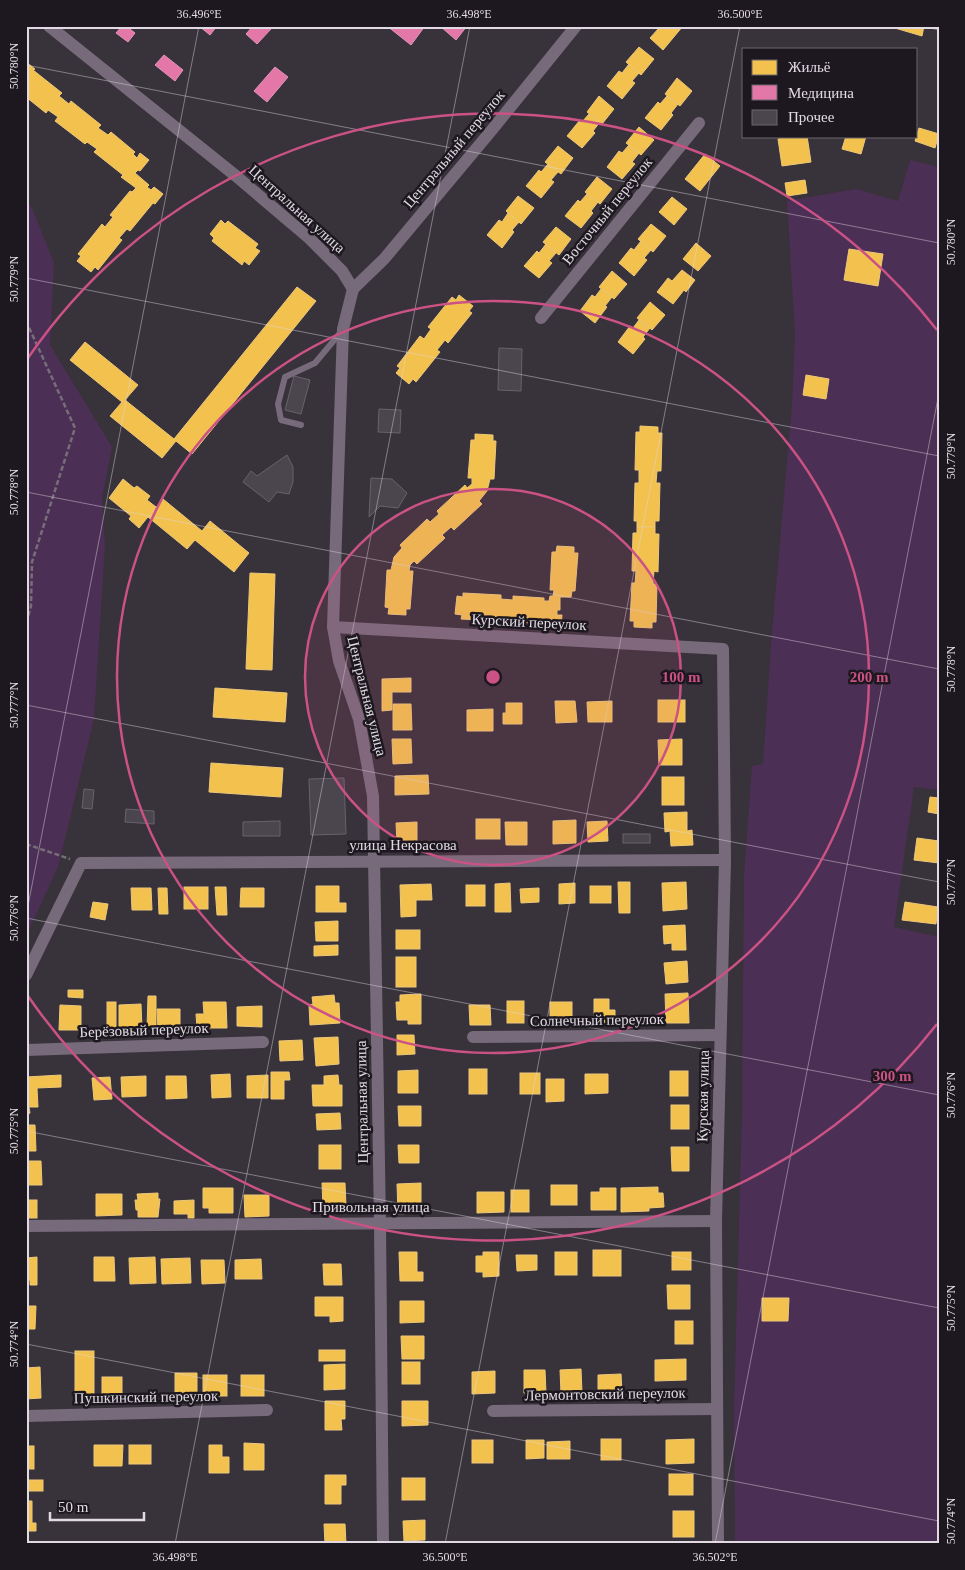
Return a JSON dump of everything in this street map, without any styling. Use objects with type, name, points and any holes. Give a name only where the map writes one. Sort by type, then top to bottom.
[{"type":"street","name":"Центральная улица","points":[[49,26],[236,176],[309,238],[342,271],[352,289],[343,329],[333,627],[339,661],[359,719],[372,796],[375,862],[383,1544]]},
{"type":"street","name":"Центральный переулок","points":[[352,289],[384,259],[576,26]]},
{"type":"street","name":"Восточный переулок","points":[[541,318],[698,123]]},
{"type":"street","name":"Курский переулок","points":[[333,627],[722,650]]},
{"type":"street","name":"Курская улица","points":[[718,1544],[716,1221],[725,860],[722,650]]},
{"type":"street","name":"улица Некрасова","points":[[81,863],[725,860]]},
{"type":"street","points":[[26,975],[81,863]]},
{"type":"street","name":"Солнечный переулок","points":[[473,1037],[720,1035]]},
{"type":"street","name":"Берёзовый переулок","points":[[26,1050],[263,1042]]},
{"type":"street","name":"Привольная улица","points":[[26,1226],[716,1221]]},
{"type":"street","name":"Лермонтовский переулок","points":[[493,1411],[718,1409]]},
{"type":"street","name":"Пушкинский переулок","points":[[26,1416],[267,1410]]},
{"type":"lane","points":[[301,424],[281,420],[278,404],[285,377],[315,363],[343,329]]},
{"type":"path","points":[[26,320],[74,428],[32,562],[31,606],[26,624]]},
{"type":"path","points":[[26,844],[81,863]]},
{"type":"shaded area","points":[[910,160],[939,167],[939,790],[914,787],[894,927],[939,937],[939,1544],[735,1544],[734,1410],[742,1114],[744,876],[752,766],[763,764],[771,644],[792,405],[795,335],[787,201],[856,189],[898,201]]},
{"type":"shaded area","points":[[26,200],[32,208],[54,263],[50,345],[112,447],[102,498],[105,546],[94,719],[58,867],[26,936]]},
{"type":"building: Жильё","points":[[657,26],[683,26],[663,50],[650,38],[659,28]]},
{"type":"building: Жильё","points":[[888,26],[924,26],[922,36]]},
{"type":"building: Жильё","points":[[639,47],[654,59],[641,75],[626,62]]},
{"type":"building: Жильё","points":[[26,62],[62,93],[59,96],[69,104],[71,101],[101,125],[98,128],[108,135],[111,132],[135,152],[133,154],[137,158],[140,153],[149,160],[140,171],[138,170],[135,173],[149,185],[147,187],[151,190],[154,187],[163,194],[130,231],[127,229],[119,238],[122,240],[98,270],[95,267],[91,272],[77,261],[81,256],[78,254],[102,224],[105,227],[113,217],[110,215],[130,191],[132,192],[136,188],[94,152],[97,149],[87,142],[85,144],[55,121],[58,117],[48,110],[46,113],[26,97]]},
{"type":"building: Жильё","points":[[629,64],[639,73],[632,81],[635,83],[622,99],[607,86],[619,71],[622,73]]},
{"type":"building: Жильё","points":[[677,78],[692,91],[680,106],[665,94]]},
{"type":"building: Жильё","points":[[599,96],[614,109],[602,124],[587,112]]},
{"type":"building: Жильё","points":[[667,96],[678,104],[671,113],[673,115],[661,130],[645,118],[658,102],[660,104]]},
{"type":"building: Жильё","points":[[589,114],[600,122],[593,131],[595,133],[582,148],[567,136],[580,120],[582,122]]},
{"type":"building: Жильё","points":[[639,127],[654,140],[641,155],[626,143]]},
{"type":"building: Жильё","points":[[919,128],[939,134],[935,148],[915,141],[918,138]]},
{"type":"building: Жильё","points":[[807,138],[811,162],[782,166],[778,139]]},
{"type":"building: Жильё","points":[[845,138],[865,138],[861,154],[842,149]]},
{"type":"building: Жильё","points":[[629,145],[639,153],[632,162],[635,164],[622,179],[607,167],[619,151],[622,153]]},
{"type":"building: Жильё","points":[[558,146],[573,158],[561,174],[545,162]]},
{"type":"building: Жильё","points":[[705,154],[720,166],[700,191],[685,179]]},
{"type":"building: Жильё","points":[[548,164],[558,172],[551,180],[554,182],[541,198],[526,186],[539,170],[541,172]]},
{"type":"building: Жильё","points":[[597,177],[612,189],[600,204],[585,192]]},
{"type":"building: Жильё","points":[[805,180],[807,193],[787,196],[785,183]]},
{"type":"building: Жильё","points":[[587,194],[598,202],[591,211],[593,213],[581,228],[565,216],[578,200],[580,202]]},
{"type":"building: Жильё","points":[[518,196],[534,208],[521,224],[506,211]]},
{"type":"building: Жильё","points":[[672,197],[687,209],[674,225],[659,212]]},
{"type":"building: Жильё","points":[[508,213],[519,222],[502,248],[487,235],[499,220],[502,222]]},
{"type":"building: Жильё","points":[[221,220],[225,224],[228,221],[258,244],[255,248],[260,251],[249,265],[244,261],[242,265],[212,241],[214,238],[210,234]]},
{"type":"building: Жильё","points":[[651,224],[666,236],[653,252],[638,239]]},
{"type":"building: Жильё","points":[[556,227],[571,239],[559,255],[543,242]]},
{"type":"building: Жильё","points":[[641,241],[651,250],[644,258],[647,260],[634,276],[619,263],[631,248],[634,250]]},
{"type":"building: Жильё","points":[[696,243],[711,256],[698,271],[683,259]]},
{"type":"building: Жильё","points":[[546,244],[556,253],[549,261],[552,263],[539,278],[524,266]]},
{"type":"building: Жильё","points":[[849,249],[883,254],[878,286],[844,280]]},
{"type":"building: Жильё","points":[[682,270],[695,280],[673,304],[657,292],[668,278],[672,281]]},
{"type":"building: Жильё","points":[[612,271],[627,284],[614,299],[599,287]]},
{"type":"building: Жильё","points":[[297,287],[316,301],[192,454],[176,441],[162,458],[110,416],[122,402],[70,360],[85,342],[138,385],[125,400],[174,439]]},
{"type":"building: Жильё","points":[[601,289],[612,297],[595,323],[580,311],[592,295],[595,297]]},
{"type":"building: Жильё","points":[[459,295],[473,306],[469,311],[472,313],[448,343],[445,340],[437,350],[440,352],[416,382],[413,379],[409,384],[396,373],[400,368],[397,366],[420,336],[424,339],[431,329],[428,327],[452,297],[456,300]]},
{"type":"building: Жильё","points":[[650,302],[665,315],[652,330],[637,318]]},
{"type":"building: Жильё","points":[[639,320],[650,328],[643,337],[645,339],[633,354],[618,342],[630,326],[633,328]]},
{"type":"building: Жильё","points":[[806,375],[829,379],[826,399],[803,395]]},
{"type":"building: Жильё","points":[[640,426],[658,427],[658,433],[662,433],[661,471],[657,471],[656,483],[660,483],[659,521],[655,521],[655,527],[637,527],[637,521],[634,521],[635,483],[639,483],[639,470],[635,470],[636,432],[640,432]]},
{"type":"building: Жильё","points":[[475,434],[493,435],[493,441],[496,441],[494,479],[490,479],[487,491],[479,501],[482,504],[454,530],[451,527],[442,535],[445,538],[417,564],[414,561],[410,565],[409,571],[413,571],[410,609],[406,609],[406,615],[388,614],[389,608],[385,607],[387,570],[391,570],[394,557],[402,548],[400,545],[427,519],[430,522],[439,514],[437,511],[465,485],[467,488],[472,484],[472,478],[468,478],[471,440],[475,440]]},
{"type":"building: Жильё","points":[[123,479],[134,488],[137,486],[150,496],[147,500],[156,507],[139,528],[129,519],[131,516],[109,498]]},
{"type":"building: Жильё","points":[[163,499],[202,531],[210,521],[249,553],[234,572],[195,540],[187,549],[148,517]]},
{"type":"building: Жильё","points":[[637,527],[655,527],[655,534],[659,534],[658,572],[654,571],[653,584],[657,584],[656,622],[652,622],[652,628],[634,627],[634,621],[630,621],[632,583],[635,583],[636,571],[632,571],[633,533],[637,533]]},
{"type":"building: Жильё","points":[[557,546],[574,547],[574,553],[578,553],[575,591],[572,591],[571,597],[560,597],[560,610],[557,610],[557,615],[562,615],[561,627],[548,626],[548,624],[512,622],[512,618],[500,617],[499,621],[461,619],[462,615],[455,614],[457,596],[463,597],[463,593],[501,595],[501,599],[513,600],[513,596],[544,598],[544,601],[549,601],[550,596],[553,596],[554,590],[550,590],[552,552],[556,552]]},
{"type":"building: Жильё","points":[[250,573],[275,574],[272,670],[246,669]]},
{"type":"building: Жильё","points":[[411,678],[411,692],[392,692],[392,710],[382,711],[382,679]]},
{"type":"building: Жильё","points":[[215,688],[287,693],[285,722],[213,717]]},
{"type":"building: Жильё","points":[[658,700],[685,700],[685,722],[658,722]]},
{"type":"building: Жильё","points":[[555,701],[575,701],[577,722],[556,723]]},
{"type":"building: Жильё","points":[[612,701],[612,722],[588,722],[587,702]]},
{"type":"building: Жильё","points":[[506,703],[522,703],[522,724],[503,724],[503,713],[506,713]]},
{"type":"building: Жильё","points":[[393,704],[411,704],[412,730],[393,730]]},
{"type":"building: Жильё","points":[[493,709],[493,731],[467,731],[467,710]]},
{"type":"building: Жильё","points":[[392,739],[411,739],[412,763],[393,764]]},
{"type":"building: Жильё","points":[[682,739],[682,765],[659,765],[658,740]]},
{"type":"building: Жильё","points":[[211,763],[283,768],[281,797],[209,792]]},
{"type":"building: Жильё","points":[[428,775],[429,794],[395,795],[395,776]]},
{"type":"building: Жильё","points":[[662,777],[684,777],[684,805],[662,805]]},
{"type":"building: Жильё","points":[[930,797],[939,798],[939,814],[928,812]]},
{"type":"building: Жильё","points":[[687,812],[687,831],[692,830],[693,845],[671,846],[670,831],[665,832],[664,813]]},
{"type":"building: Жильё","points":[[476,819],[500,819],[500,839],[476,839]]},
{"type":"building: Жильё","points":[[576,820],[576,843],[553,844],[553,821]]},
{"type":"building: Жильё","points":[[607,821],[608,841],[588,842],[587,822]]},
{"type":"building: Жильё","points":[[417,822],[417,843],[397,844],[396,823]]},
{"type":"building: Жильё","points":[[505,822],[527,822],[527,845],[506,845]]},
{"type":"building: Жильё","points":[[917,838],[939,841],[939,863],[914,860]]},
{"type":"building: Жильё","points":[[618,882],[630,882],[630,913],[619,913]]},
{"type":"building: Жильё","points":[[686,882],[687,909],[663,911],[662,883]]},
{"type":"building: Жильё","points":[[510,883],[511,912],[495,912],[495,884]]},
{"type":"building: Жильё","points":[[575,883],[575,903],[559,904],[559,884]]},
{"type":"building: Жильё","points":[[431,884],[432,900],[416,900],[416,916],[401,917],[400,885]]},
{"type":"building: Жильё","points":[[466,885],[485,885],[485,906],[466,906]]},
{"type":"building: Жильё","points":[[316,886],[339,886],[339,903],[346,903],[346,912],[316,912]]},
{"type":"building: Жильё","points":[[590,886],[611,886],[611,903],[590,903]]},
{"type":"building: Жильё","points":[[184,887],[208,887],[208,909],[184,909]]},
{"type":"building: Жильё","points":[[215,887],[226,887],[227,915],[217,915]]},
{"type":"building: Жильё","points":[[131,888],[151,888],[152,910],[132,910]]},
{"type":"building: Жильё","points":[[158,888],[167,888],[168,914],[159,914]]},
{"type":"building: Жильё","points":[[241,888],[264,888],[264,907],[240,907]]},
{"type":"building: Жильё","points":[[539,888],[539,902],[521,903],[520,889]]},
{"type":"building: Жильё","points":[[93,902],[108,904],[105,920],[90,917]]},
{"type":"building: Жильё","points":[[905,902],[938,907],[936,924],[902,920]]},
{"type":"building: Жильё","points":[[338,921],[338,941],[316,941],[315,922]]},
{"type":"building: Жильё","points":[[685,925],[686,950],[672,950],[672,943],[664,944],[663,926]]},
{"type":"building: Жильё","points":[[396,930],[420,930],[420,949],[396,949]]},
{"type":"building: Жильё","points":[[338,945],[338,955],[314,956],[314,946]]},
{"type":"building: Жильё","points":[[396,957],[416,957],[416,987],[396,987]]},
{"type":"building: Жильё","points":[[687,961],[688,982],[666,984],[664,963]]},
{"type":"building: Жильё","points":[[68,990],[83,990],[83,998],[68,997]]},
{"type":"building: Жильё","points":[[688,993],[689,1023],[666,1023],[665,994]]},
{"type":"building: Жильё","points":[[421,994],[421,1024],[408,1024],[408,1020],[397,1020],[396,1002],[400,1002],[400,995]]},
{"type":"building: Жильё","points":[[334,995],[335,1003],[339,1003],[340,1023],[310,1025],[309,1005],[313,1004],[312,997]]},
{"type":"building: Жильё","points":[[148,996],[156,996],[156,1028],[147,1028]]},
{"type":"building: Жильё","points":[[594,999],[609,999],[609,1010],[615,1010],[615,1023],[594,1023]]},
{"type":"building: Жильё","points":[[507,1001],[524,1001],[524,1023],[507,1023]]},
{"type":"building: Жильё","points":[[107,1002],[116,1002],[116,1030],[107,1030]]},
{"type":"building: Жильё","points":[[203,1002],[226,1002],[227,1028],[197,1028],[196,1014],[204,1014]]},
{"type":"building: Жильё","points":[[550,1002],[572,1002],[572,1023],[550,1023]]},
{"type":"building: Жильё","points":[[141,1004],[142,1028],[119,1029],[119,1005]]},
{"type":"building: Жильё","points":[[60,1005],[81,1006],[81,1030],[59,1030]]},
{"type":"building: Жильё","points":[[469,1005],[490,1005],[491,1025],[470,1025]]},
{"type":"building: Жильё","points":[[262,1006],[262,1027],[237,1026],[237,1007]]},
{"type":"building: Жильё","points":[[157,1009],[180,1009],[180,1029],[158,1029]]},
{"type":"building: Жильё","points":[[397,1035],[414,1035],[415,1054],[397,1055]]},
{"type":"building: Жильё","points":[[338,1037],[339,1064],[316,1066],[314,1038]]},
{"type":"building: Жильё","points":[[302,1040],[303,1060],[280,1061],[279,1041]]},
{"type":"building: Жильё","points":[[469,1069],[487,1069],[487,1094],[469,1094]]},
{"type":"building: Жильё","points":[[418,1070],[418,1093],[398,1093],[398,1071]]},
{"type":"building: Жильё","points":[[670,1071],[688,1071],[688,1096],[670,1096]]},
{"type":"building: Жильё","points":[[271,1072],[289,1072],[290,1080],[284,1080],[284,1099],[271,1099]]},
{"type":"building: Жильё","points":[[520,1073],[540,1073],[540,1094],[520,1094]]},
{"type":"building: Жильё","points":[[230,1074],[231,1097],[212,1098],[211,1075]]},
{"type":"building: Жильё","points":[[585,1074],[608,1074],[608,1093],[585,1094]]},
{"type":"building: Жильё","points":[[61,1075],[61,1087],[37,1088],[38,1107],[29,1107],[30,1113],[26,1116],[26,1077]]},
{"type":"building: Жильё","points":[[268,1075],[268,1098],[247,1098],[247,1076]]},
{"type":"building: Жильё","points":[[338,1075],[339,1085],[342,1085],[342,1106],[313,1106],[312,1085],[324,1085],[324,1076]]},
{"type":"building: Жильё","points":[[146,1076],[146,1096],[122,1097],[121,1077]]},
{"type":"building: Жильё","points":[[166,1076],[186,1076],[187,1098],[166,1099]]},
{"type":"building: Жильё","points":[[110,1077],[112,1099],[94,1100],[92,1078]]},
{"type":"building: Жильё","points":[[546,1079],[564,1079],[564,1101],[546,1102]]},
{"type":"building: Жильё","points":[[671,1105],[689,1105],[689,1129],[671,1129]]},
{"type":"building: Жильё","points":[[398,1106],[421,1106],[421,1126],[399,1126]]},
{"type":"building: Жильё","points":[[340,1113],[341,1129],[317,1130],[316,1114]]},
{"type":"building: Жильё","points":[[26,1125],[35,1125],[36,1151],[26,1151]]},
{"type":"building: Жильё","points":[[319,1145],[341,1145],[341,1169],[319,1169]]},
{"type":"building: Жильё","points":[[398,1145],[419,1145],[419,1163],[399,1163]]},
{"type":"building: Жильё","points":[[671,1147],[689,1147],[689,1171],[672,1171]]},
{"type":"building: Жильё","points":[[26,1161],[41,1161],[42,1185],[26,1185]]},
{"type":"building: Жильё","points":[[322,1183],[345,1183],[346,1207],[323,1207]]},
{"type":"building: Жильё","points":[[421,1183],[421,1213],[398,1214],[397,1184]]},
{"type":"building: Жильё","points":[[551,1185],[577,1185],[577,1205],[551,1205]]},
{"type":"building: Жильё","points":[[658,1187],[658,1193],[663,1193],[664,1207],[649,1208],[649,1211],[621,1212],[621,1188]]},
{"type":"building: Жильё","points":[[203,1188],[233,1188],[233,1213],[209,1213],[209,1208],[203,1208]]},
{"type":"building: Жильё","points":[[600,1188],[616,1188],[616,1210],[591,1210],[591,1192],[600,1192]]},
{"type":"building: Жильё","points":[[511,1190],[529,1190],[529,1212],[511,1212]]},
{"type":"building: Жильё","points":[[477,1192],[504,1192],[504,1212],[477,1213]]},
{"type":"building: Жильё","points":[[158,1193],[158,1199],[160,1199],[158,1217],[138,1217],[135,1200],[138,1200],[137,1194]]},
{"type":"building: Жильё","points":[[96,1194],[122,1194],[122,1215],[96,1216]]},
{"type":"building: Жильё","points":[[244,1195],[269,1195],[269,1216],[245,1217]]},
{"type":"building: Жильё","points":[[26,1200],[37,1200],[37,1218],[26,1218]]},
{"type":"building: Жильё","points":[[194,1200],[194,1218],[188,1218],[188,1214],[174,1214],[174,1201]]},
{"type":"building: Жильё","points":[[593,1250],[621,1250],[621,1276],[593,1276]]},
{"type":"building: Жильё","points":[[399,1252],[417,1252],[417,1272],[423,1272],[423,1281],[400,1281]]},
{"type":"building: Жильё","points":[[483,1252],[499,1252],[499,1276],[483,1277],[483,1272],[476,1272],[476,1256],[483,1256]]},
{"type":"building: Жильё","points":[[555,1252],[577,1252],[577,1275],[555,1275]]},
{"type":"building: Жильё","points":[[672,1252],[691,1252],[691,1270],[672,1270]]},
{"type":"building: Жильё","points":[[516,1255],[537,1255],[537,1270],[517,1271]]},
{"type":"building: Жильё","points":[[37,1257],[37,1285],[30,1285],[30,1280],[26,1280],[26,1258]]},
{"type":"building: Жильё","points":[[94,1257],[114,1257],[115,1281],[94,1281]]},
{"type":"building: Жильё","points":[[155,1257],[156,1283],[130,1284],[129,1258]]},
{"type":"building: Жильё","points":[[190,1258],[191,1283],[162,1284],[161,1259]]},
{"type":"building: Жильё","points":[[261,1259],[262,1279],[235,1279],[235,1260]]},
{"type":"building: Жильё","points":[[201,1260],[224,1260],[225,1283],[202,1284]]},
{"type":"building: Жильё","points":[[323,1264],[341,1264],[342,1285],[324,1285]]},
{"type":"building: Жильё","points":[[667,1285],[690,1285],[690,1309],[668,1309]]},
{"type":"building: Жильё","points":[[315,1297],[343,1297],[343,1321],[330,1322],[330,1316],[315,1316]]},
{"type":"building: Жильё","points":[[762,1298],[789,1298],[788,1321],[762,1321]]},
{"type":"building: Жильё","points":[[400,1301],[424,1301],[424,1322],[400,1323]]},
{"type":"building: Жильё","points":[[26,1306],[36,1306],[35,1329],[26,1329]]},
{"type":"building: Жильё","points":[[675,1321],[693,1321],[693,1344],[675,1344]]},
{"type":"building: Жильё","points":[[401,1336],[424,1336],[424,1359],[402,1359]]},
{"type":"building: Жильё","points":[[319,1350],[345,1350],[345,1361],[319,1361]]},
{"type":"building: Жильё","points":[[75,1351],[94,1351],[94,1398],[75,1398]]},
{"type":"building: Жильё","points":[[686,1359],[686,1380],[655,1381],[655,1360]]},
{"type":"building: Жильё","points":[[402,1362],[420,1362],[420,1384],[402,1384]]},
{"type":"building: Жильё","points":[[345,1364],[345,1389],[324,1390],[324,1365]]},
{"type":"building: Жильё","points":[[40,1367],[41,1398],[26,1399],[26,1368]]},
{"type":"building: Жильё","points":[[581,1369],[582,1392],[561,1393],[560,1370]]},
{"type":"building: Жильё","points":[[524,1370],[545,1370],[546,1393],[524,1393]]},
{"type":"building: Жильё","points":[[495,1371],[495,1393],[472,1394],[472,1372]]},
{"type":"building: Жильё","points":[[175,1373],[197,1373],[197,1397],[175,1396]]},
{"type":"building: Жильё","points":[[621,1374],[622,1392],[598,1392],[598,1375]]},
{"type":"building: Жильё","points":[[203,1375],[227,1375],[227,1396],[203,1396]]},
{"type":"building: Жильё","points":[[241,1375],[264,1375],[264,1396],[241,1396]]},
{"type":"building: Жильё","points":[[102,1377],[122,1377],[122,1397],[102,1397]]},
{"type":"building: Жильё","points":[[325,1401],[345,1401],[345,1419],[341,1419],[342,1430],[325,1430]]},
{"type":"building: Жильё","points":[[402,1401],[428,1401],[428,1425],[402,1426]]},
{"type":"building: Жильё","points":[[601,1439],[621,1439],[621,1460],[601,1460]]},
{"type":"building: Жильё","points":[[694,1439],[694,1463],[666,1464],[666,1440]]},
{"type":"building: Жильё","points":[[472,1440],[493,1440],[493,1463],[472,1463]]},
{"type":"building: Жильё","points":[[526,1440],[544,1440],[544,1458],[526,1459]]},
{"type":"building: Жильё","points":[[570,1441],[570,1459],[547,1459],[547,1442]]},
{"type":"building: Жильё","points":[[244,1443],[264,1444],[264,1470],[244,1470]]},
{"type":"building: Жильё","points":[[94,1445],[123,1445],[122,1466],[94,1466]]},
{"type":"building: Жильё","points":[[129,1445],[151,1445],[151,1464],[129,1464]]},
{"type":"building: Жильё","points":[[209,1445],[222,1445],[222,1457],[229,1457],[229,1473],[209,1473]]},
{"type":"building: Жильё","points":[[26,1446],[34,1446],[34,1469],[26,1469]]},
{"type":"building: Жильё","points":[[669,1474],[693,1474],[693,1495],[669,1495]]},
{"type":"building: Жильё","points":[[325,1475],[346,1475],[346,1485],[341,1485],[341,1504],[325,1504]]},
{"type":"building: Жильё","points":[[402,1478],[425,1478],[425,1500],[402,1500]]},
{"type":"building: Жильё","points":[[26,1480],[43,1480],[43,1491],[26,1491]]},
{"type":"building: Жильё","points":[[26,1501],[32,1501],[32,1523],[36,1523],[36,1531],[26,1531]]},
{"type":"building: Жильё","points":[[673,1511],[694,1511],[694,1537],[673,1537]]},
{"type":"building: Жильё","points":[[425,1520],[425,1540],[404,1541],[403,1521]]},
{"type":"building: Жильё","points":[[324,1524],[345,1524],[346,1544],[325,1544]]},
{"type":"building: Медицина","points":[[122,26],[126,26],[135,33],[128,42],[116,33]]},
{"type":"building: Медицина","points":[[199,26],[217,26],[210,35]]},
{"type":"building: Медицина","points":[[253,26],[268,26],[271,29],[257,44],[246,34]]},
{"type":"building: Медицина","points":[[387,26],[425,26],[411,45]]},
{"type":"building: Медицина","points":[[440,26],[467,26],[456,40]]},
{"type":"building: Медицина","points":[[164,55],[183,70],[175,81],[155,65]]},
{"type":"building: Медицина","points":[[275,67],[288,77],[267,102],[254,91]]},
{"type":"building: Прочее","points":[[499,348],[522,349],[521,391],[498,390]]},
{"type":"building: Прочее","points":[[294,376],[310,380],[301,414],[285,410]]},
{"type":"building: Прочее","points":[[379,409],[401,410],[400,433],[378,432]]},
{"type":"building: Прочее","points":[[287,455],[293,467],[293,482],[289,494],[277,492],[269,502],[243,482],[251,471],[257,476]]},
{"type":"building: Прочее","points":[[371,478],[392,479],[407,493],[398,508],[380,506],[369,517]]},
{"type":"building: Прочее","points":[[344,778],[346,834],[311,835],[309,779]]},
{"type":"building: Прочее","points":[[84,789],[94,790],[92,809],[82,808]]},
{"type":"building: Прочее","points":[[126,809],[154,811],[154,824],[125,822]]},
{"type":"building: Прочее","points":[[280,821],[280,836],[243,836],[243,822]]},
{"type":"building: Прочее","points":[[623,834],[650,834],[650,843],[623,843]]}]
